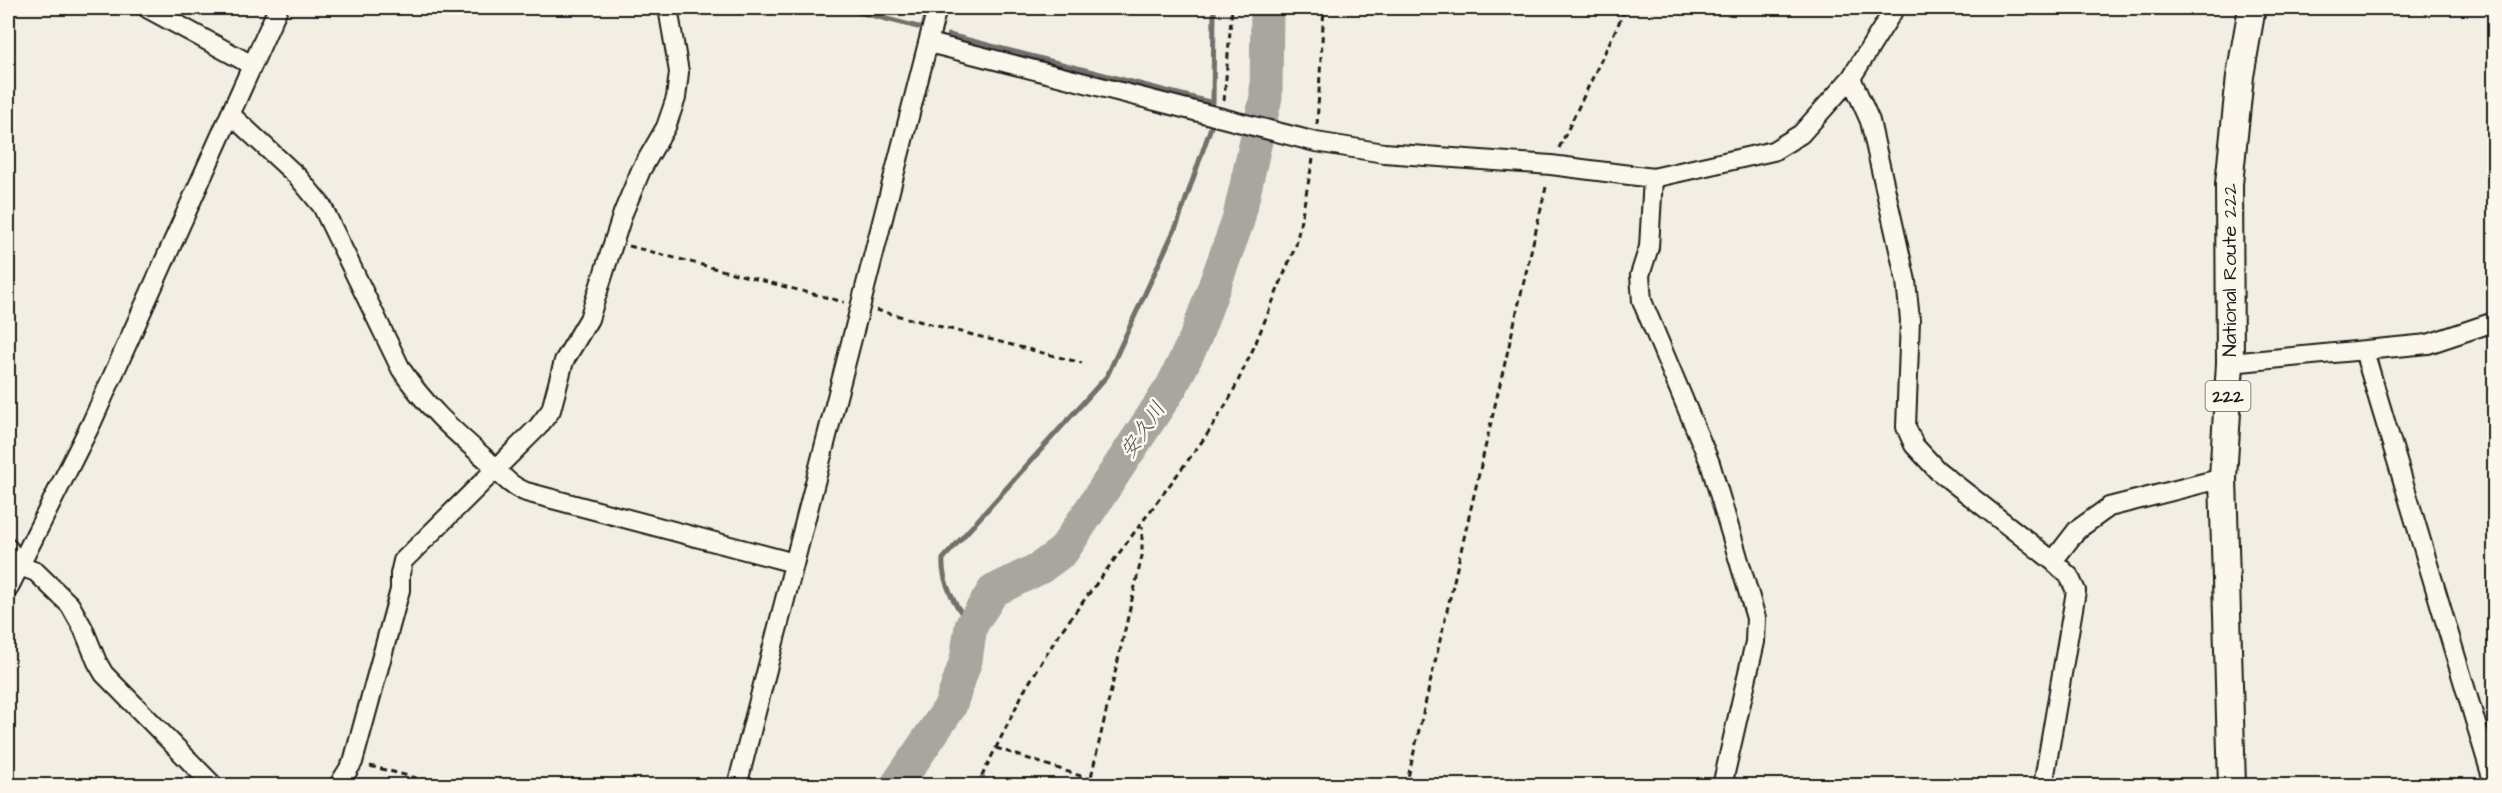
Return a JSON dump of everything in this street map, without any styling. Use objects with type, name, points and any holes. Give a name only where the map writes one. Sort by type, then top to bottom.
[{"type":"highway","name":"National Route 222","points":[[2232,786],[2223,478],[2230,363],[2229,184],[2240,76],[2252,8]]},
{"type":"street","points":[[147,8],[252,65]]},
{"type":"street","points":[[8,589],[92,422],[278,8]]},
{"type":"street","points":[[338,786],[353,762],[400,590],[403,561],[538,428],[551,410],[564,361],[595,305],[613,241],[641,170],[666,127],[676,98],[679,72],[668,8]]},
{"type":"street","points":[[737,786],[938,8]]},
{"type":"street","points":[[928,43],[1316,142],[1384,153],[1551,165],[1653,178],[1773,151],[1801,134],[1851,78],[1895,8]]},
{"type":"street","points":[[1851,78],[1870,121],[1906,281],[1910,320],[1906,428],[1914,445],[1937,470],[2053,561],[2069,576],[2076,591],[2043,786]]},
{"type":"street","points":[[231,115],[298,177],[322,206],[400,369],[416,392],[510,484],[526,492],[795,563]]},
{"type":"street","points":[[1653,178],[1649,247],[1640,275],[1642,301],[1710,463],[1756,618],[1755,642],[1722,786]]},
{"type":"street","points":[[2230,363],[2428,344],[2494,322]]},
{"type":"street","points":[[2364,351],[2494,784]]},
{"type":"street","points":[[2053,561],[2077,530],[2109,507],[2223,478]]},
{"type":"street","points":[[8,548],[20,566],[36,572],[70,605],[105,674],[214,786]]},
{"type":"path","points":[[1223,117],[1232,8]]},
{"type":"path","points":[[977,786],[1024,692],[1059,634],[1206,436],[1230,398],[1254,347],[1296,245],[1316,142],[1324,8]]},
{"type":"path","points":[[1406,786],[1551,165],[1626,8]]},
{"type":"path","points":[[613,241],[1082,363]]},
{"type":"path","points":[[1089,786],[1142,556],[1142,525]]},
{"type":"path","points":[[996,748],[1111,786]]},
{"type":"path","points":[[353,762],[447,786]]},
{"type":"waterway","points":[[843,8],[918,27]]},
{"type":"waterway","points":[[949,35],[1213,103],[1214,8]]},
{"type":"waterway","name":"安久川","points":[[896,786],[950,707],[966,660],[971,626],[993,591],[1040,568],[1063,551],[1172,386],[1195,339],[1238,221],[1266,97],[1267,8]]},
{"type":"waterway","points":[[971,626],[947,586],[943,559],[1107,376],[1178,222],[1211,127]]}]
